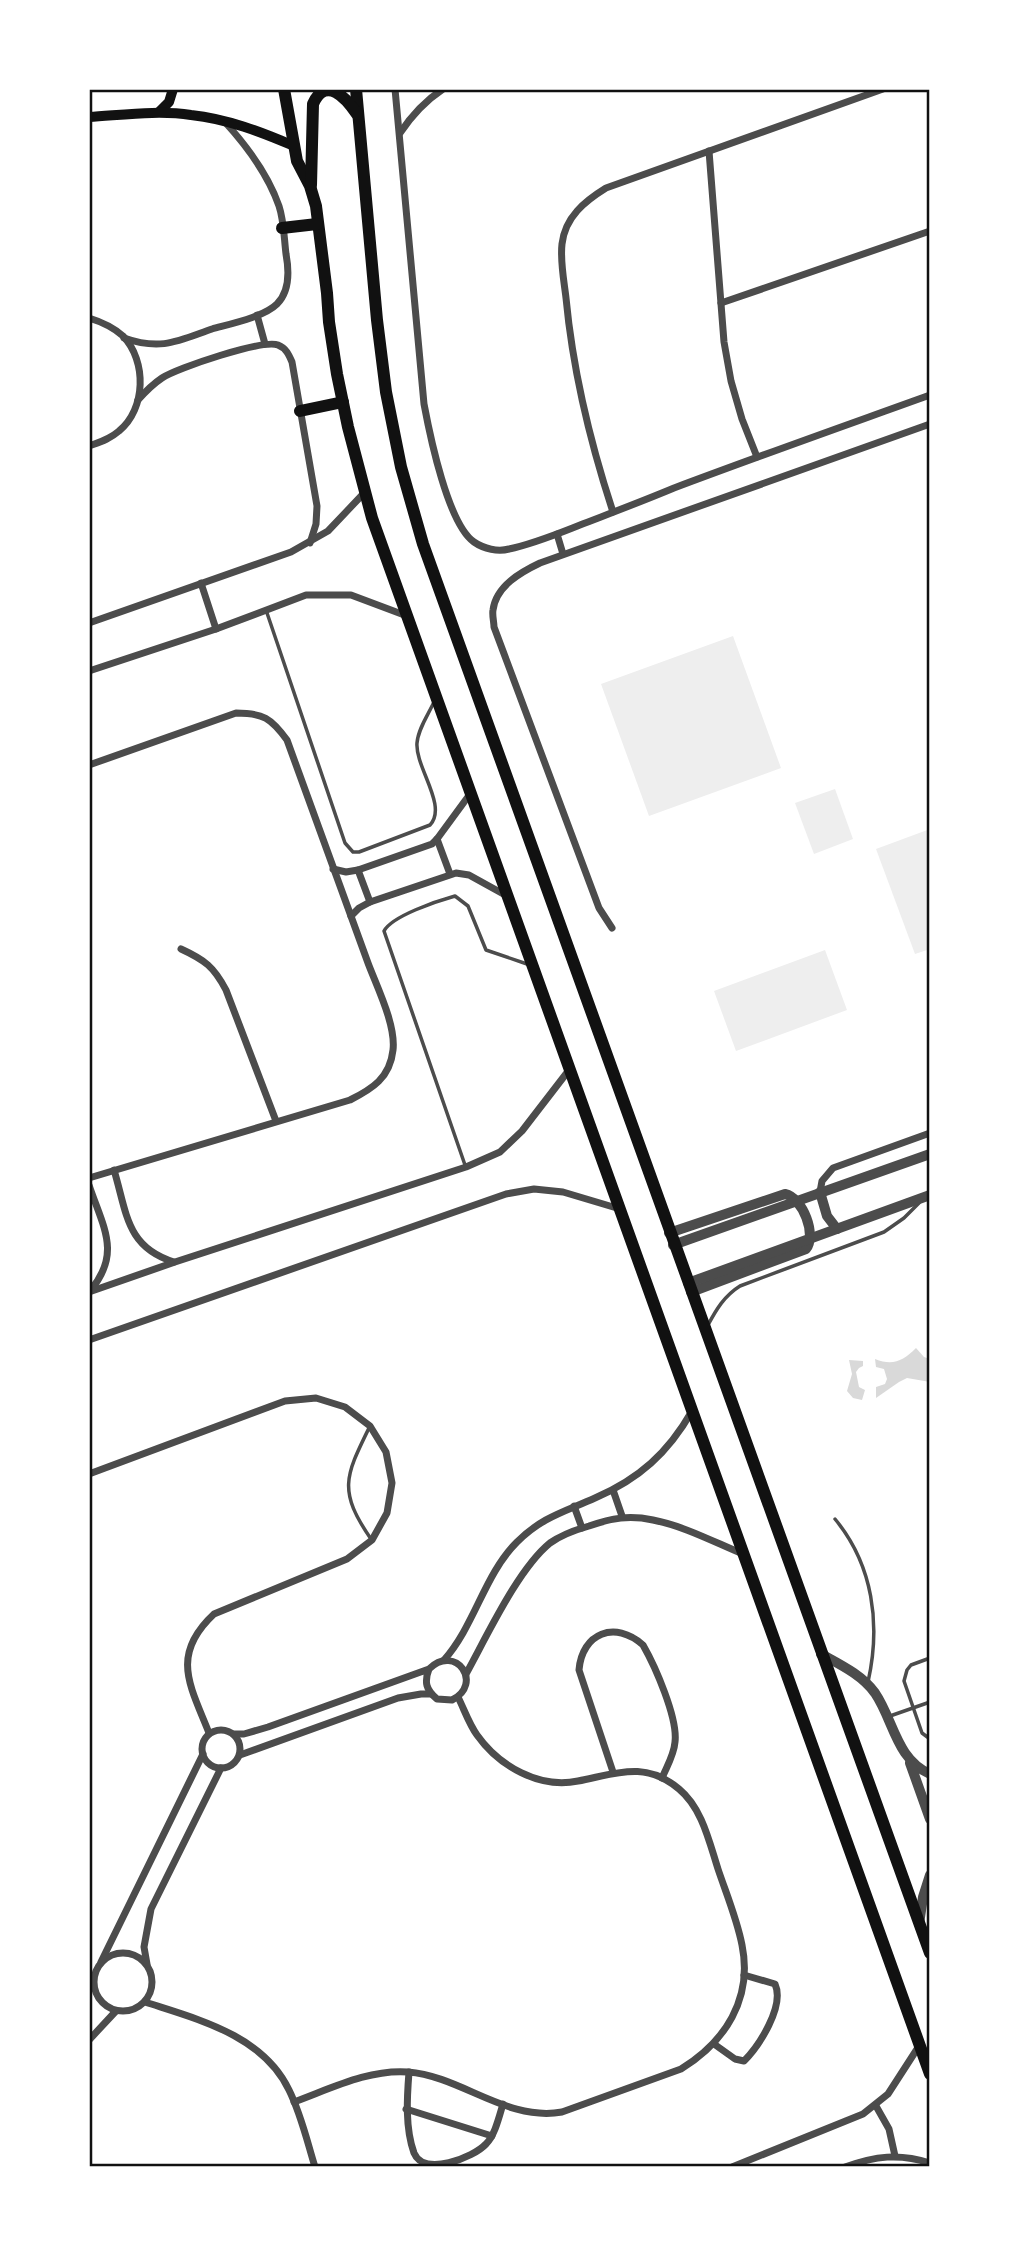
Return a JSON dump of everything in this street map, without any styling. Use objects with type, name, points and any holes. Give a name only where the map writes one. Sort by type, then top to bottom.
[{"type":"main road","points":[[159,113],[169,103],[173,89]]},
{"type":"main road","points":[[284,89],[298,161],[316,206],[329,322],[342,402],[365,492],[407,616],[930,2074]]},
{"type":"main road","points":[[356,89],[382,368],[392,427],[411,506],[671,1239],[930,1953]]},
{"type":"main road","points":[[310,186],[313,104],[316,97],[327,90],[342,95],[359,118]]},
{"type":"main road","points":[[89,117],[159,113],[192,115],[223,120],[294,146]]},
{"type":"main road","points":[[282,228],[317,223]]},
{"type":"main road","points":[[300,411],[342,402]]},
{"type":"street","points":[[395,89],[424,404],[437,461],[459,524],[474,542],[496,551],[508,550],[930,395]]},
{"type":"street","points":[[399,134],[412,115],[443,89]]},
{"type":"street","points":[[613,512],[593,450],[569,330],[562,244],[570,220],[585,201],[606,188],[883,89]]},
{"type":"street","points":[[124,338],[140,343],[164,344],[257,315],[278,303],[286,288],[288,267],[279,207],[261,169],[223,120]]},
{"type":"street","points":[[709,151],[724,342],[731,381],[757,457]]},
{"type":"street","points":[[721,303],[930,231]]},
{"type":"street","points":[[257,315],[265,344]]},
{"type":"street","points":[[89,318],[109,325],[124,338],[136,356],[141,378],[138,400],[132,416],[121,430],[106,440],[89,446]]},
{"type":"street","points":[[138,400],[163,377],[179,369],[265,344],[280,346],[289,355],[317,506],[316,524],[310,543]]},
{"type":"street","points":[[612,928],[598,908],[494,627],[493,610],[499,595],[510,581],[524,570],[563,554],[930,424]]},
{"type":"street","points":[[89,623],[310,543],[328,531],[365,492]]},
{"type":"street","points":[[557,534],[563,554]]},
{"type":"street","points":[[201,583],[216,628]]},
{"type":"street","points":[[89,671],[306,595],[351,595],[407,616]]},
{"type":"street","points":[[89,765],[236,713],[256,713],[275,723],[287,740],[391,1026],[394,1049],[387,1072],[371,1090],[349,1100],[89,1178]]},
{"type":"street","points":[[333,869],[346,872],[358,870],[432,844],[471,793]]},
{"type":"street","points":[[437,839],[450,874]]},
{"type":"street","points":[[358,870],[370,902]]},
{"type":"street","points":[[351,916],[370,902],[450,874],[470,875],[508,896]]},
{"type":"street","points":[[181,950],[200,958],[216,972],[226,990],[276,1121]]},
{"type":"street","points":[[89,1292],[466,1167],[500,1152],[522,1131],[570,1069]]},
{"type":"street","points":[[836,1229],[823,1208],[820,1192],[822,1181],[832,1168],[930,1133]]},
{"type":"street","points":[[671,1239],[796,1201],[930,1154]]},
{"type":"street","points":[[114,1170],[132,1230],[141,1244],[156,1256],[175,1262]]},
{"type":"street","points":[[89,1185],[107,1238],[108,1258],[102,1277],[89,1292]]},
{"type":"street","points":[[89,1340],[506,1194],[534,1189],[563,1192],[620,1209]]},
{"type":"street","points":[[810,1238],[927,1197]]},
{"type":"street","points":[[690,1287],[809,1247],[806,1219],[796,1201]]},
{"type":"street","points":[[89,1474],[285,1401],[316,1398],[345,1407],[370,1426],[386,1452],[392,1483],[387,1513],[372,1540],[347,1559],[214,1614],[199,1628],[190,1647],[187,1667],[191,1688],[209,1733]]},
{"type":"street","points":[[444,1660],[465,1631],[500,1560],[517,1542],[556,1513],[613,1490],[646,1469],[680,1432],[692,1411]]},
{"type":"street","points":[[613,1490],[622,1516]]},
{"type":"street","points":[[574,1506],[582,1528]]},
{"type":"street","points":[[466,1674],[522,1574],[551,1543],[569,1532],[622,1516],[670,1524],[743,1554]]},
{"type":"street","points":[[614,1772],[579,1670],[584,1648],[602,1634],[612,1632],[634,1637],[643,1645],[676,1727],[673,1753],[662,1778]]},
{"type":"street","points":[[821,1654],[852,1672],[876,1695],[910,1761],[930,1819]]},
{"type":"street","points":[[444,1660],[461,1666],[467,1682],[458,1697],[444,1701],[431,1694],[426,1686],[426,1677],[436,1662],[444,1660]]},
{"type":"street","points":[[89,1982],[203,1754],[203,1743],[209,1733],[222,1729],[234,1734],[244,1734],[429,1669]]},
{"type":"street","points":[[240,1755],[398,1698],[431,1694]]},
{"type":"street","points":[[294,2102],[366,2076],[385,2072],[409,2072],[430,2075],[503,2104],[540,2114],[562,2112],[681,2069],[699,2058],[714,2044],[732,2018],[744,1975],[742,1943],[703,1823],[692,1802],[678,1788],[662,1778],[642,1772],[614,1772],[575,1782],[552,1783],[530,1776],[509,1766],[490,1751],[475,1733],[458,1697]]},
{"type":"street","points":[[203,1754],[210,1764],[221,1768],[233,1765],[240,1755],[241,1747],[234,1734]]},
{"type":"street","points":[[910,1761],[930,1774]]},
{"type":"street","points":[[96,1972],[95,1991],[107,2007],[116,2011],[136,2008],[145,2002],[150,1994],[153,1983],[144,1947],[151,1909],[221,1768]]},
{"type":"street","points":[[919,1924],[930,1875]]},
{"type":"street","points":[[101,1962],[109,1956],[129,1953],[147,1964]]},
{"type":"street","points":[[714,2044],[735,2059],[744,2061],[763,2038],[772,2017],[777,1992],[775,1984],[744,1975]]},
{"type":"street","points":[[145,2002],[234,2035],[273,2067],[288,2087],[316,2167]]},
{"type":"street","points":[[89,2040],[116,2011]]},
{"type":"street","points":[[732,2167],[849,2120],[876,2106],[888,2094],[920,2046]]},
{"type":"street","points":[[409,2072],[406,2109],[415,2154],[427,2165],[435,2166],[470,2156],[487,2144],[503,2104]]},
{"type":"street","points":[[876,2106],[889,2129],[895,2156]]},
{"type":"street","points":[[406,2109],[492,2136]]},
{"type":"street","points":[[845,2167],[866,2159],[895,2156],[930,2163]]},
{"type":"lane","points":[[266,610],[345,843],[353,852],[430,825],[436,819],[436,809],[418,757],[417,742],[436,697]]},
{"type":"lane","points":[[466,1167],[384,931],[397,919],[455,896],[468,906],[486,950],[533,966]]},
{"type":"lane","points":[[705,1330],[721,1303],[740,1286],[884,1232],[927,1197]]},
{"type":"lane","points":[[370,1426],[352,1462],[348,1490],[356,1518],[372,1540]]},
{"type":"lane","points":[[835,1519],[855,1549],[871,1592],[875,1629],[867,1684]]},
{"type":"lane","points":[[930,1658],[911,1665],[904,1675],[922,1733],[930,1739]]},
{"type":"lane","points":[[888,1717],[930,1702]]},
{"type":"shaded area","points":[[733,636],[781,768],[649,816],[601,684]]},
{"type":"shaded area","points":[[835,789],[853,839],[814,854],[795,803]]},
{"type":"shaded area","points":[[930,829],[930,949],[915,954],[876,849]]},
{"type":"shaded area","points":[[825,950],[847,1010],[736,1051],[714,991]]},
{"type":"shaded area","points":[[916,1348],[924,1357],[930,1359],[930,1382],[907,1378],[876,1398],[876,1387],[885,1384],[887,1379],[884,1369],[876,1367],[875,1359],[897,1361]]},
{"type":"shaded area","points":[[849,1360],[863,1361],[863,1366],[856,1372],[859,1387],[865,1390],[862,1400],[853,1398],[847,1391],[852,1374]]}]
